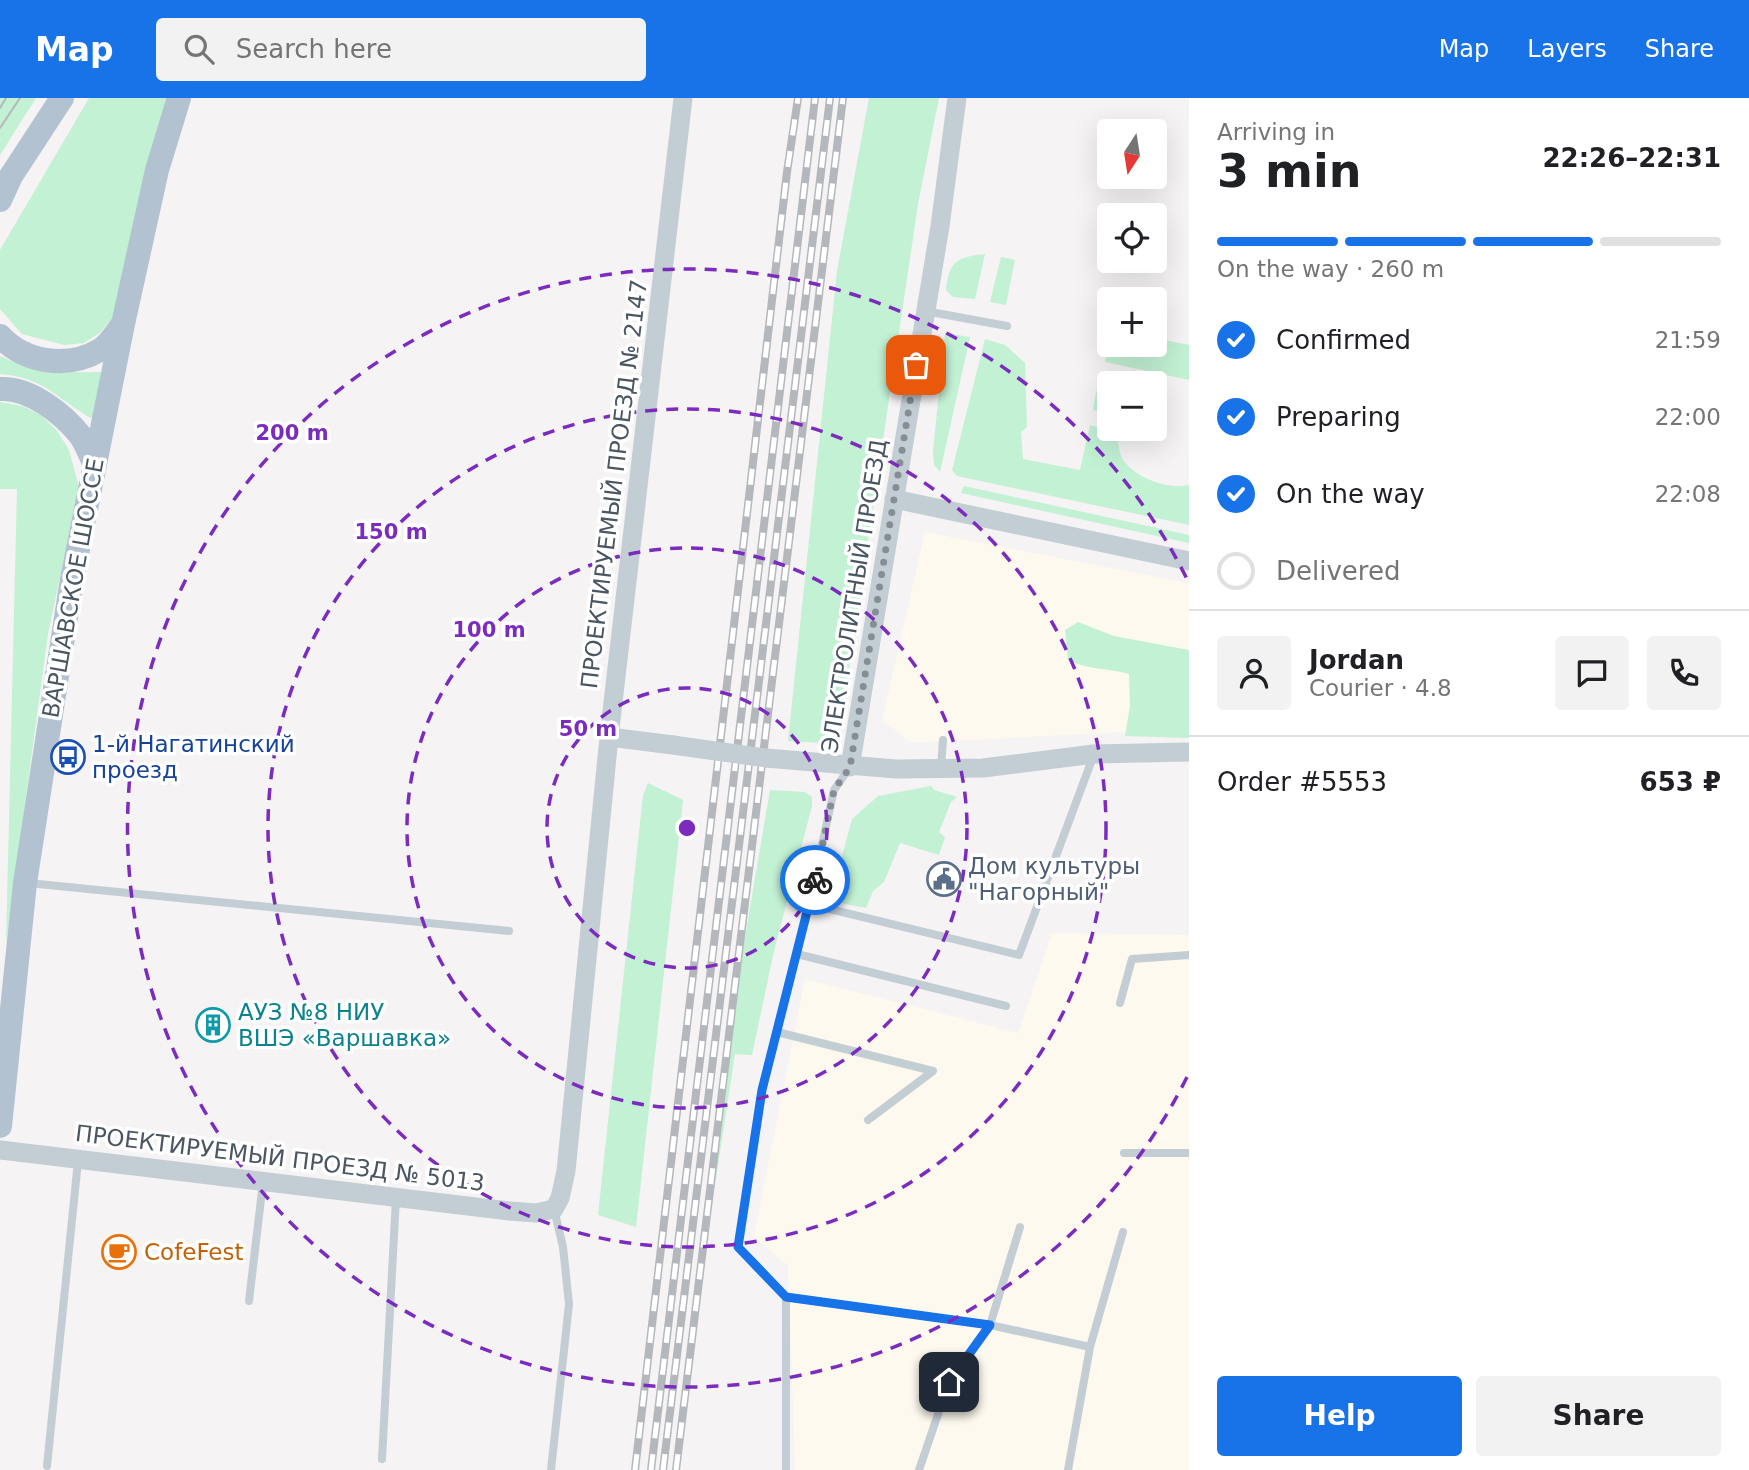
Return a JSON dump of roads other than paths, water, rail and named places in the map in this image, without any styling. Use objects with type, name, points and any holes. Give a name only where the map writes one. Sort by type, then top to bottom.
[{"type":"main road","points":[[0,200],[11,176],[62,98]]},
{"type":"main road","name":"ВАРШАВСКОЕ ШОССЕ","points":[[0,1126],[25,883],[43,753],[123,324],[157,170],[179,98]]},
{"type":"main road","points":[[0,336],[30,358],[59,361],[102,349],[123,324]]},
{"type":"main road","points":[[0,389],[12,388],[47,405],[81,436],[95,465]]},
{"type":"street","name":"ПРОЕКТИРУЕМЫЙ ПРОЕЗД № 2147","points":[[554,1209],[560,1198],[566,1171],[609,737],[683,98]]},
{"type":"street","name":"ЭЛЕКТРОЛИТНЫЙ ПРОЕЗД","points":[[957,98],[925,312],[850,767],[984,768],[1094,754],[1189,752]]},
{"type":"street","points":[[894,499],[1189,561]]},
{"type":"street","points":[[609,737],[850,767]]},
{"type":"street","name":"ПРОЕКТИРУЕМЫЙ ПРОЕЗД № 5013","points":[[0,1150],[536,1213],[554,1209]]},
{"type":"lane","points":[[925,312],[1007,326]]},
{"type":"lane","points":[[941,768],[943,740]]},
{"type":"lane","points":[[809,904],[1019,955],[1094,754]]},
{"type":"lane","points":[[850,767],[834,790],[809,904],[762,1090],[738,1247],[786,1297],[990,1325],[1090,1347]]},
{"type":"lane","points":[[25,883],[509,931]]},
{"type":"lane","points":[[797,954],[1006,1006]]},
{"type":"lane","points":[[1120,1003],[1132,960],[1189,955]]},
{"type":"lane","points":[[777,1032],[933,1071],[868,1120]]},
{"type":"lane","points":[[1124,1153],[1189,1153]]},
{"type":"lane","points":[[47,1466],[78,1158]]},
{"type":"lane","points":[[249,1301],[263,1180]]},
{"type":"lane","points":[[382,1459],[397,1198]]},
{"type":"lane","points":[[551,1470],[569,1304],[563,1247],[554,1209]]},
{"type":"lane","points":[[919,1470],[949,1382],[990,1325],[1020,1227]]},
{"type":"lane","points":[[1068,1470],[1090,1347],[1123,1232]]},
{"type":"lane","points":[[786,1297],[786,1470]]},
{"type":"tram line","points":[[0,108],[6,98]]},
{"type":"tram line","points":[[0,128],[20,98]]},
{"type":"railway","points":[[635,1470],[787,172],[798,98]]},
{"type":"railway","points":[[651,1470],[815,98]]},
{"type":"railway","points":[[663,1470],[830,98]]},
{"type":"railway","points":[[676,1470],[843,98]]},
{"type":"place","name":"1-й Нагатинский проезд","points":[[68,757]]},
{"type":"place","name":"Дом культуры \"Нагорный\"","points":[[944,879]]},
{"type":"place","name":"АУЗ №8 НИУ ВШЭ «Варшавка»","points":[[213,1025]]},
{"type":"place","name":"CofeFest","points":[[119,1252]]}]
